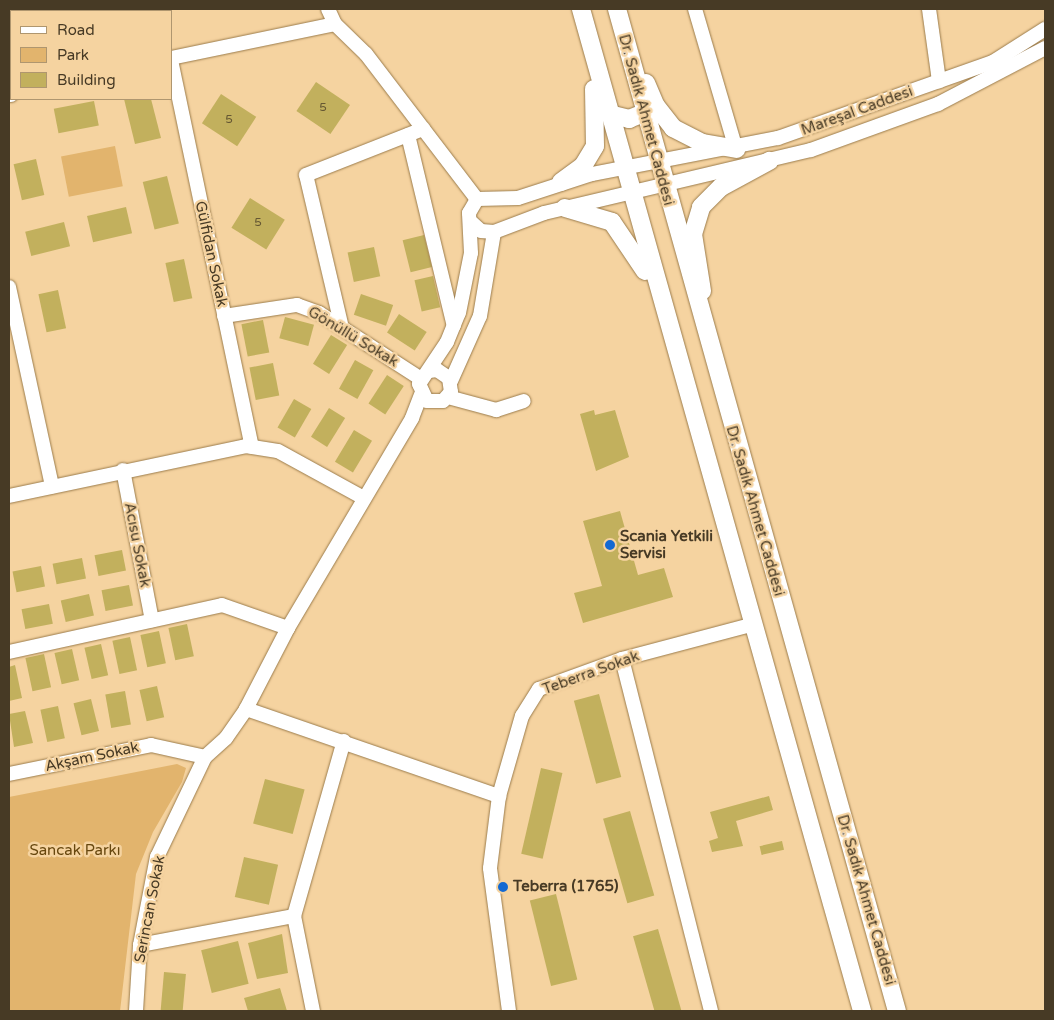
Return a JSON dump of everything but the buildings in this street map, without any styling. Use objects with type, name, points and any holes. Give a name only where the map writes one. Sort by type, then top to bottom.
[{"type":"main road","points":[[582,9],[609,114],[751,625],[862,1011]]},
{"type":"main road","name":"Dr. Sadık Ahmet Caddesi","points":[[617,9],[700,317],[897,1011]]},
{"type":"main road","points":[[622,28],[667,123],[703,142],[736,148]]},
{"type":"main road","points":[[561,182],[583,166],[595,146],[596,64]]},
{"type":"main road","points":[[609,114],[628,119],[644,113]]},
{"type":"main road","points":[[700,317],[702,282],[692,234],[698,212],[721,187],[769,162]]},
{"type":"main road","points":[[565,208],[596,214],[617,226],[656,285]]},
{"type":"street","points":[[328,9],[335,24],[366,54],[477,199]]},
{"type":"street","points":[[695,9],[736,148]]},
{"type":"street","points":[[929,9],[939,81]]},
{"type":"street","points":[[172,59],[335,24]]},
{"type":"street","name":"Mareşal Caddesi","points":[[498,198],[518,198],[561,182],[624,168],[736,148],[808,129],[993,62],[1045,29]]},
{"type":"street","name":"Mareşal Caddesi","points":[[499,229],[565,208],[769,162],[938,104],[1045,48]]},
{"type":"street","name":"Gülfidan Sokak","points":[[172,64],[252,447]]},
{"type":"street","points":[[342,328],[306,174],[423,129]]},
{"type":"street","points":[[408,135],[454,326]]},
{"type":"street","points":[[448,397],[451,381],[480,316],[499,229],[507,211],[498,198],[477,199]]},
{"type":"street","points":[[205,757],[226,738],[246,709],[288,628],[412,418],[427,398],[425,375],[454,326],[471,253],[471,222],[469,214],[477,199]]},
{"type":"street","points":[[471,222],[480,231],[499,229]]},
{"type":"street","points":[[9,286],[52,486]]},
{"type":"street","name":"Gönüllü Sokak","points":[[224,316],[297,305],[425,375],[443,372],[451,381]]},
{"type":"street","points":[[427,398],[448,397],[496,410],[524,401]]},
{"type":"street","points":[[9,496],[122,470],[252,447],[278,451],[364,498]]},
{"type":"street","name":"Acısu Sokak","points":[[122,470],[152,620]]},
{"type":"street","points":[[9,652],[222,606],[288,628]]},
{"type":"street","name":"Teberra Sokak","points":[[509,1011],[490,868],[499,796],[522,716],[538,689],[622,659],[751,625]]},
{"type":"street","points":[[622,659],[711,1011]]},
{"type":"street","points":[[246,709],[344,741],[499,796]]},
{"type":"street","points":[[313,1011],[294,916],[344,741]]},
{"type":"street","name":"Akşam Sokak","points":[[9,774],[151,745],[205,757]]},
{"type":"street","name":"Serincan Sokak","points":[[136,1011],[140,945],[157,857],[205,757]]},
{"type":"street","points":[[140,945],[294,916]]},
{"type":"green space","points":[[115,146],[123,186],[69,197],[61,156]]},
{"type":"green space","name":"Sancak Parkı","points":[[177,764],[186,768],[182,782],[153,832],[136,874],[120,1011],[9,1011],[9,797]]},
{"type":"place","name":"Scania Yetkili Servisi","points":[[610,545]]},
{"type":"place","name":"Teberra (1765)","points":[[503,887]]}]
